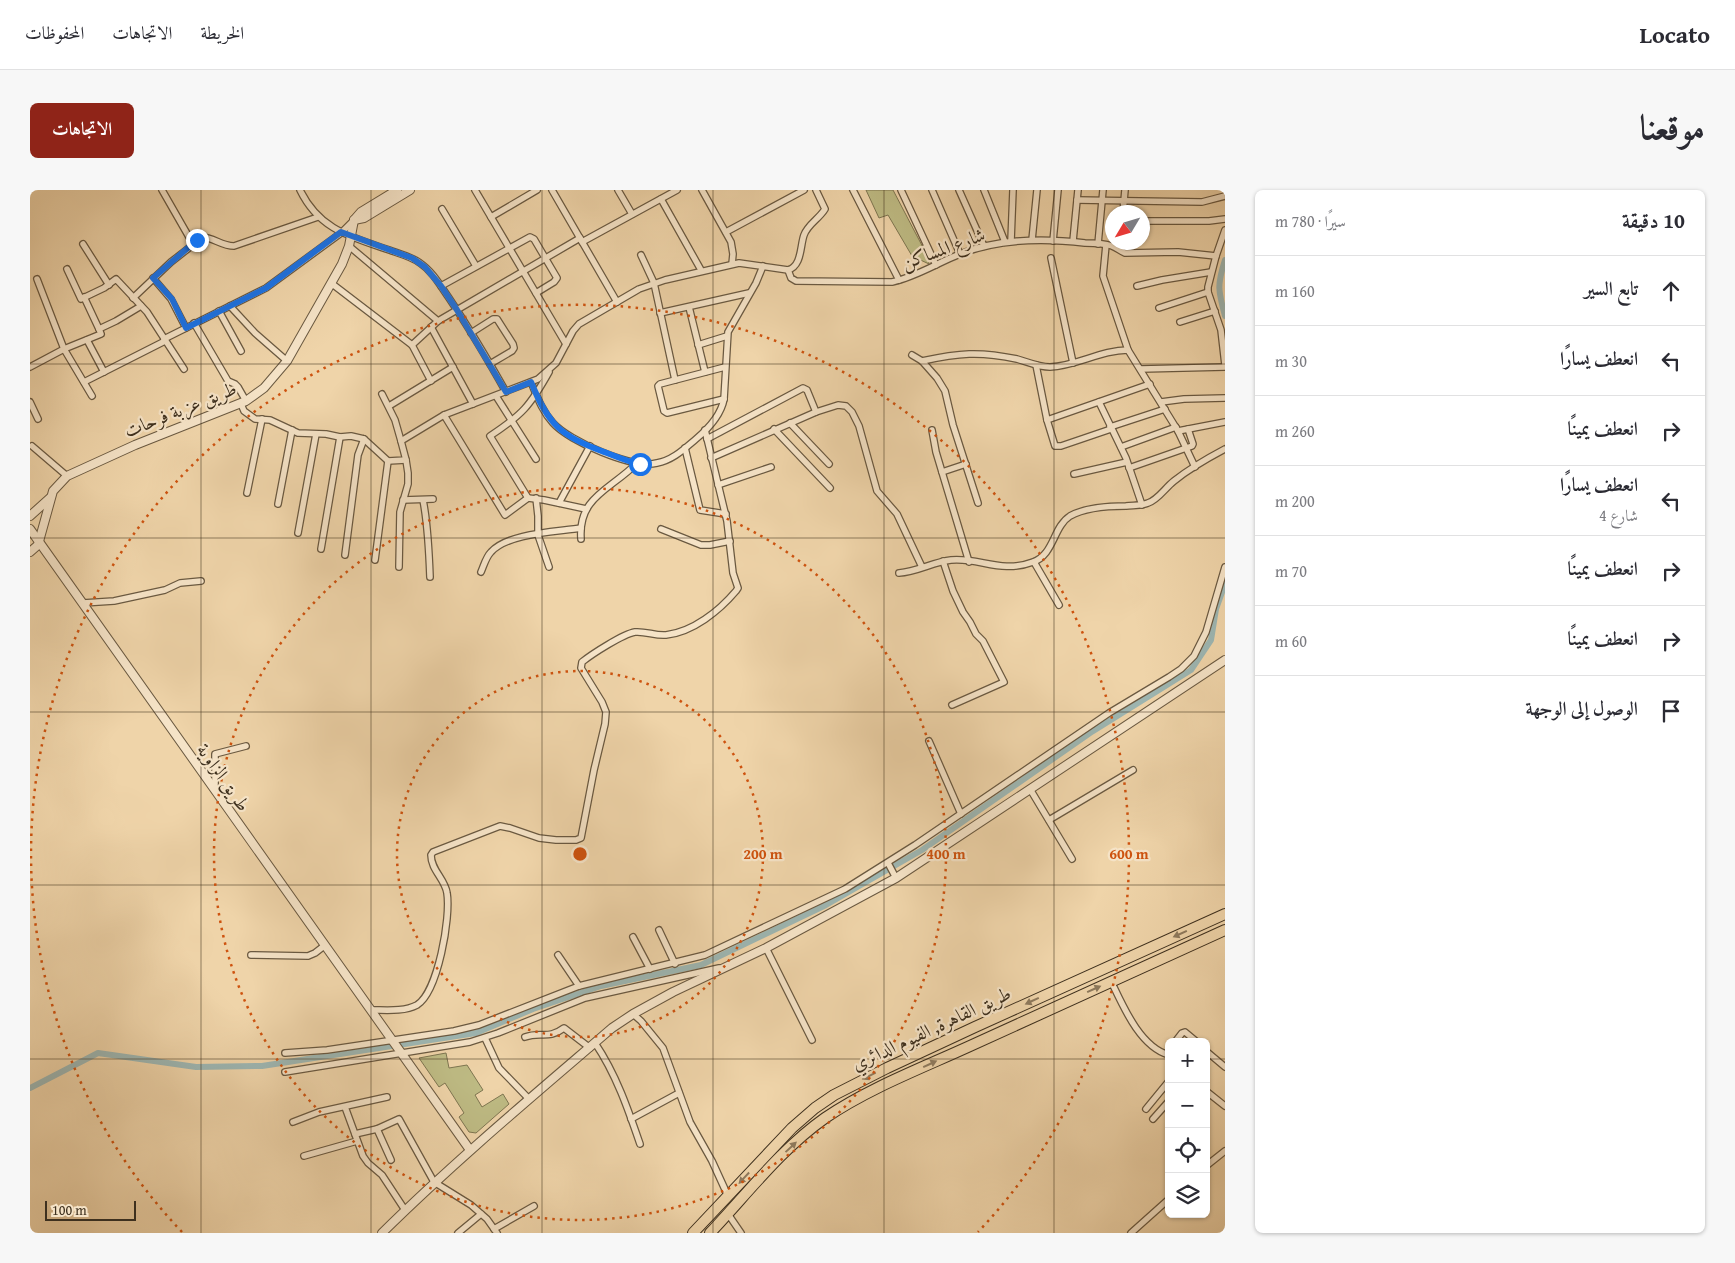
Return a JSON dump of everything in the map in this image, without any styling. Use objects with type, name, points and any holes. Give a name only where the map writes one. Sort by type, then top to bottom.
[{"type":"highway","name":"طريق القاهرة, الفيوم الدائري","points":[[693,1233],[792,1128],[834,1095],[887,1068],[1105,967],[1225,914]]},
{"type":"highway","name":"طريق القاهرة, الفيوم الدائري","points":[[710,1233],[794,1144],[840,1108],[894,1081],[1225,930]]},
{"type":"highway","points":[[1105,967],[1112,981]]},
{"type":"highway","points":[[714,1211],[725,1217]]},
{"type":"street","points":[[162,190],[193,244]]},
{"type":"street","points":[[300,190],[305,201],[318,217],[329,226],[419,262],[432,274],[457,310],[506,392]]},
{"type":"street","points":[[84,382],[194,323],[266,288],[341,232],[360,212],[397,190]]},
{"type":"street","points":[[354,220],[364,218],[410,190]]},
{"type":"street","points":[[475,190],[566,344]]},
{"type":"street","points":[[491,217],[536,190]]},
{"type":"street","points":[[552,190],[617,302]]},
{"type":"street","points":[[618,190],[632,214]]},
{"type":"street","points":[[412,345],[438,321],[545,258],[677,190]]},
{"type":"street","points":[[702,190],[733,248],[732,264]]},
{"type":"street","points":[[726,232],[804,190]]},
{"type":"street","points":[[528,498],[490,436],[522,414],[560,358],[573,331],[579,324],[639,289],[701,270],[744,263],[788,270],[794,268],[797,264],[807,229],[824,211],[824,206],[816,190]]},
{"type":"street","points":[[853,190],[899,280]]},
{"type":"street","points":[[901,190],[936,265]]},
{"type":"street","points":[[932,190],[960,254]]},
{"type":"street","points":[[959,190],[984,246]]},
{"type":"street","points":[[984,190],[1008,242]]},
{"type":"street","points":[[1008,242],[1013,190]]},
{"type":"street","points":[[1032,240],[1037,190]]},
{"type":"street","points":[[1053,241],[1058,190]]},
{"type":"street","points":[[1073,241],[1078,190]]},
{"type":"street","points":[[1098,244],[1103,190]]},
{"type":"street","points":[[1124,205],[1125,190]]},
{"type":"street","points":[[1077,200],[1202,202],[1225,196]]},
{"type":"street","points":[[660,199],[701,270]]},
{"type":"street","points":[[442,209],[476,266]]},
{"type":"street","points":[[134,298],[153,278],[203,237],[209,237],[227,246],[240,245],[318,217]]},
{"type":"street","points":[[1150,221],[1209,221],[1225,219]]},
{"type":"street","name":"طريق عزبة فرحات","points":[[30,552],[36,548],[39,542],[50,498],[57,486],[67,476],[135,445],[244,402],[264,388],[287,361],[342,264],[349,246],[354,220]]},
{"type":"street","points":[[1141,369],[1225,366],[1221,330],[1208,292],[1211,272],[1225,230]]},
{"type":"street","points":[[441,286],[528,237],[532,237],[556,277],[556,280],[536,293]]},
{"type":"street","name":"شارع المساكن","points":[[788,270],[791,278],[796,281],[838,280],[874,282],[899,280],[960,254],[984,246],[1008,242],[1032,240],[1073,241],[1105,245]]},
{"type":"street","points":[[83,244],[109,285]]},
{"type":"street","points":[[349,246],[438,321]]},
{"type":"street","points":[[1106,250],[1103,276],[1128,350],[1177,429],[1195,467]]},
{"type":"street","name":"شارع المساكن","points":[[1119,250],[1125,253],[1178,252],[1216,256]]},
{"type":"street","points":[[640,255],[654,283],[675,380]]},
{"type":"street","points":[[1051,258],[1073,363]]},
{"type":"street","points":[[531,382],[544,410],[557,428],[573,438],[636,464],[655,464],[672,458],[705,430],[722,408],[729,328],[756,283],[762,266]]},
{"type":"street","points":[[67,269],[80,298],[109,285],[116,279],[152,319],[184,369]]},
{"type":"street","points":[[1137,286],[1211,272]]},
{"type":"street","points":[[153,278],[172,299],[186,328]]},
{"type":"street","points":[[37,279],[64,349],[92,396]]},
{"type":"street","points":[[331,283],[412,345],[431,380]]},
{"type":"street","points":[[1159,308],[1208,292]]},
{"type":"street","points":[[660,313],[749,294]]},
{"type":"street","points":[[30,367],[64,349],[101,334],[84,297]]},
{"type":"street","points":[[99,329],[141,306]]},
{"type":"street","points":[[230,306],[255,333],[287,361]]},
{"type":"street","points":[[689,307],[704,372]]},
{"type":"street","points":[[219,311],[241,351]]},
{"type":"street","points":[[1180,322],[1215,311]]},
{"type":"street","points":[[471,333],[495,319],[498,320],[504,329],[514,348],[490,364]]},
{"type":"street","points":[[194,323],[228,381],[238,386],[244,402],[244,411],[248,416],[254,419],[270,420],[302,434],[351,436],[364,439],[388,461],[406,460]]},
{"type":"street","points":[[432,327],[473,404]]},
{"type":"street","points":[[698,345],[727,336]]},
{"type":"street","points":[[87,340],[104,372]]},
{"type":"street","points":[[922,361],[952,354],[980,353],[1048,367],[1066,365],[1114,350],[1128,350]]},
{"type":"street","points":[[912,355],[922,361],[937,378],[945,391],[953,425],[978,504]]},
{"type":"street","points":[[1036,365],[1047,420],[1054,445],[1056,446],[1165,409]]},
{"type":"street","points":[[389,406],[453,367]]},
{"type":"street","points":[[724,399],[667,413],[665,412],[658,386],[725,367]]},
{"type":"street","points":[[401,442],[444,415],[538,379],[551,369]]},
{"type":"street","points":[[1047,420],[1150,384]]},
{"type":"street","points":[[707,439],[803,388],[807,390],[816,412]]},
{"type":"street","points":[[382,394],[396,420],[406,460],[408,479],[400,512],[399,567]]},
{"type":"street","points":[[496,396],[536,459]]},
{"type":"street","points":[[1161,402],[1184,399],[1225,398]]},
{"type":"street","points":[[30,402],[38,419]]},
{"type":"street","points":[[1099,402],[1121,447],[1142,505]]},
{"type":"street","points":[[711,458],[816,412],[842,405],[852,412],[859,426],[877,491],[897,514],[922,567]]},
{"type":"street","points":[[444,415],[504,515],[528,498],[586,509]]},
{"type":"street","points":[[248,493],[262,419]]},
{"type":"street","points":[[1121,447],[1177,429],[1188,429],[1225,422]]},
{"type":"street","points":[[790,423],[829,464]]},
{"type":"street","points":[[774,429],[830,488]]},
{"type":"street","points":[[1074,474],[1128,465],[1187,449],[1193,444],[1188,429]]},
{"type":"street","points":[[278,504],[292,430]]},
{"type":"street","points":[[372,1010],[402,1009],[418,1004],[426,995],[435,974],[444,944],[448,904],[446,890],[433,864],[431,855],[434,852],[500,826],[538,838],[576,840],[581,838],[606,712],[604,704],[581,664],[626,635],[637,632],[658,635],[676,632],[694,625],[718,609],[738,588],[733,574],[726,514],[705,430]]},
{"type":"street","points":[[932,430],[934,444],[969,562]]},
{"type":"street","points":[[298,533],[316,434]]},
{"type":"street","points":[[321,550],[340,437]]},
{"type":"street","points":[[345,555],[358,455],[364,439]]},
{"type":"street","points":[[32,446],[67,476]]},
{"type":"street","points":[[559,503],[590,446]]},
{"type":"street","points":[[686,448],[700,510],[726,514]]},
{"type":"street","points":[[899,573],[909,572],[943,561],[954,560],[1004,567],[1034,562],[1042,558],[1061,527],[1070,517],[1089,509],[1142,505],[1153,501],[1176,480],[1225,449]]},
{"type":"street","points":[[375,560],[388,461]]},
{"type":"street","points":[[582,539],[580,528],[586,509],[597,496],[636,464]]},
{"type":"street","points":[[942,472],[966,464]]},
{"type":"street","points":[[718,485],[771,467]]},
{"type":"street","name":"طريق عزبة فرحات","points":[[30,516],[50,498]]},
{"type":"street","points":[[536,498],[538,535],[549,567]]},
{"type":"street","points":[[403,500],[433,499]]},
{"type":"street","points":[[423,500],[429,542],[430,577]]},
{"type":"street","name":"طريق الزاوية","points":[[30,528],[470,1150]]},
{"type":"street","points":[[481,572],[487,558],[498,546],[514,539],[580,528]]},
{"type":"street","points":[[661,529],[701,545],[730,541]]},
{"type":"street","points":[[943,561],[963,612],[976,634],[983,641],[1004,682],[952,705]]},
{"type":"street","points":[[1034,562],[1059,605]]},
{"type":"street","points":[[285,1053],[308,1053],[394,1041],[479,1025],[579,986],[675,964],[716,951],[773,922],[892,870],[961,814],[1122,705],[1170,677],[1187,663],[1199,647],[1206,632],[1225,567]]},
{"type":"street","points":[[83,603],[114,601],[166,590],[180,583],[200,581]]},
{"type":"street","points":[[382,1233],[434,1182],[612,1028],[673,992],[766,948],[892,870],[1030,789],[1225,660]]},
{"type":"street","points":[[929,741],[961,814]]},
{"type":"street","points":[[215,792],[215,754],[246,746]]},
{"type":"street","points":[[1049,820],[1132,770]]},
{"type":"street","points":[[1030,789],[1072,859]]},
{"type":"street","points":[[659,930],[675,964]]},
{"type":"street","points":[[633,937],[650,969]]},
{"type":"street","points":[[251,955],[308,956],[315,954],[324,946]]},
{"type":"street","points":[[766,948],[812,1040]]},
{"type":"street","points":[[558,955],[579,986]]},
{"type":"street","points":[[285,1072],[402,1052],[458,1045],[485,1038],[585,998],[728,966]]},
{"type":"street","points":[[1112,981],[1133,1023],[1148,1042],[1157,1050],[1165,1052]]},
{"type":"street","points":[[633,1014],[646,1026],[664,1048],[696,1135],[712,1161],[728,1196]]},
{"type":"street","points":[[525,1037],[532,1034],[555,1034],[564,1028],[592,1046],[612,1072],[640,1144]]},
{"type":"street","points":[[1178,1038],[1185,1032],[1192,1038]]},
{"type":"street","points":[[485,1038],[499,1068],[529,1099]]},
{"type":"street","points":[[1210,1054],[1225,1067]]},
{"type":"street","points":[[1146,1109],[1167,1083]]},
{"type":"street","points":[[631,1119],[679,1093]]},
{"type":"street","points":[[1210,1094],[1225,1106]]},
{"type":"street","points":[[293,1122],[320,1112],[387,1097]]},
{"type":"street","points":[[1153,1119],[1165,1106]]},
{"type":"street","points":[[345,1107],[366,1161],[382,1175],[405,1210]]},
{"type":"street","points":[[355,1134],[377,1129],[398,1119],[434,1182],[470,1205],[496,1231],[534,1206]]},
{"type":"street","points":[[377,1129],[391,1160]]},
{"type":"street","points":[[304,1156],[357,1141]]},
{"type":"street","points":[[1210,1163],[1225,1151]]},
{"type":"street","points":[[1131,1233],[1165,1203]]},
{"type":"street","points":[[458,1233],[481,1214]]},
{"type":"street","points":[[725,1217],[741,1233]]},
{"type":"shaded area","points":[[866,190],[893,190],[928,257],[929,264],[912,256],[888,215],[879,218]]},
{"type":"shaded area","points":[[446,1053],[449,1068],[467,1065],[483,1090],[475,1095],[482,1107],[503,1094],[509,1104],[476,1133],[469,1132],[459,1117],[464,1113],[445,1083],[439,1087],[419,1058]]},
{"type":"waterway","points":[[1225,260],[1219,288],[1225,316]]},
{"type":"waterway","points":[[30,1088],[98,1053],[196,1067],[262,1066],[476,1033],[533,1009],[601,986],[701,965],[826,905],[922,850],[1090,733],[1191,670],[1211,640],[1216,609],[1225,584]]},
{"type":"route","points":[[197,240],[153,278],[172,299],[186,328],[266,288],[341,232],[412,258],[425,267],[457,310],[506,392],[531,382],[544,410],[557,428],[590,446],[640,464]]}]
